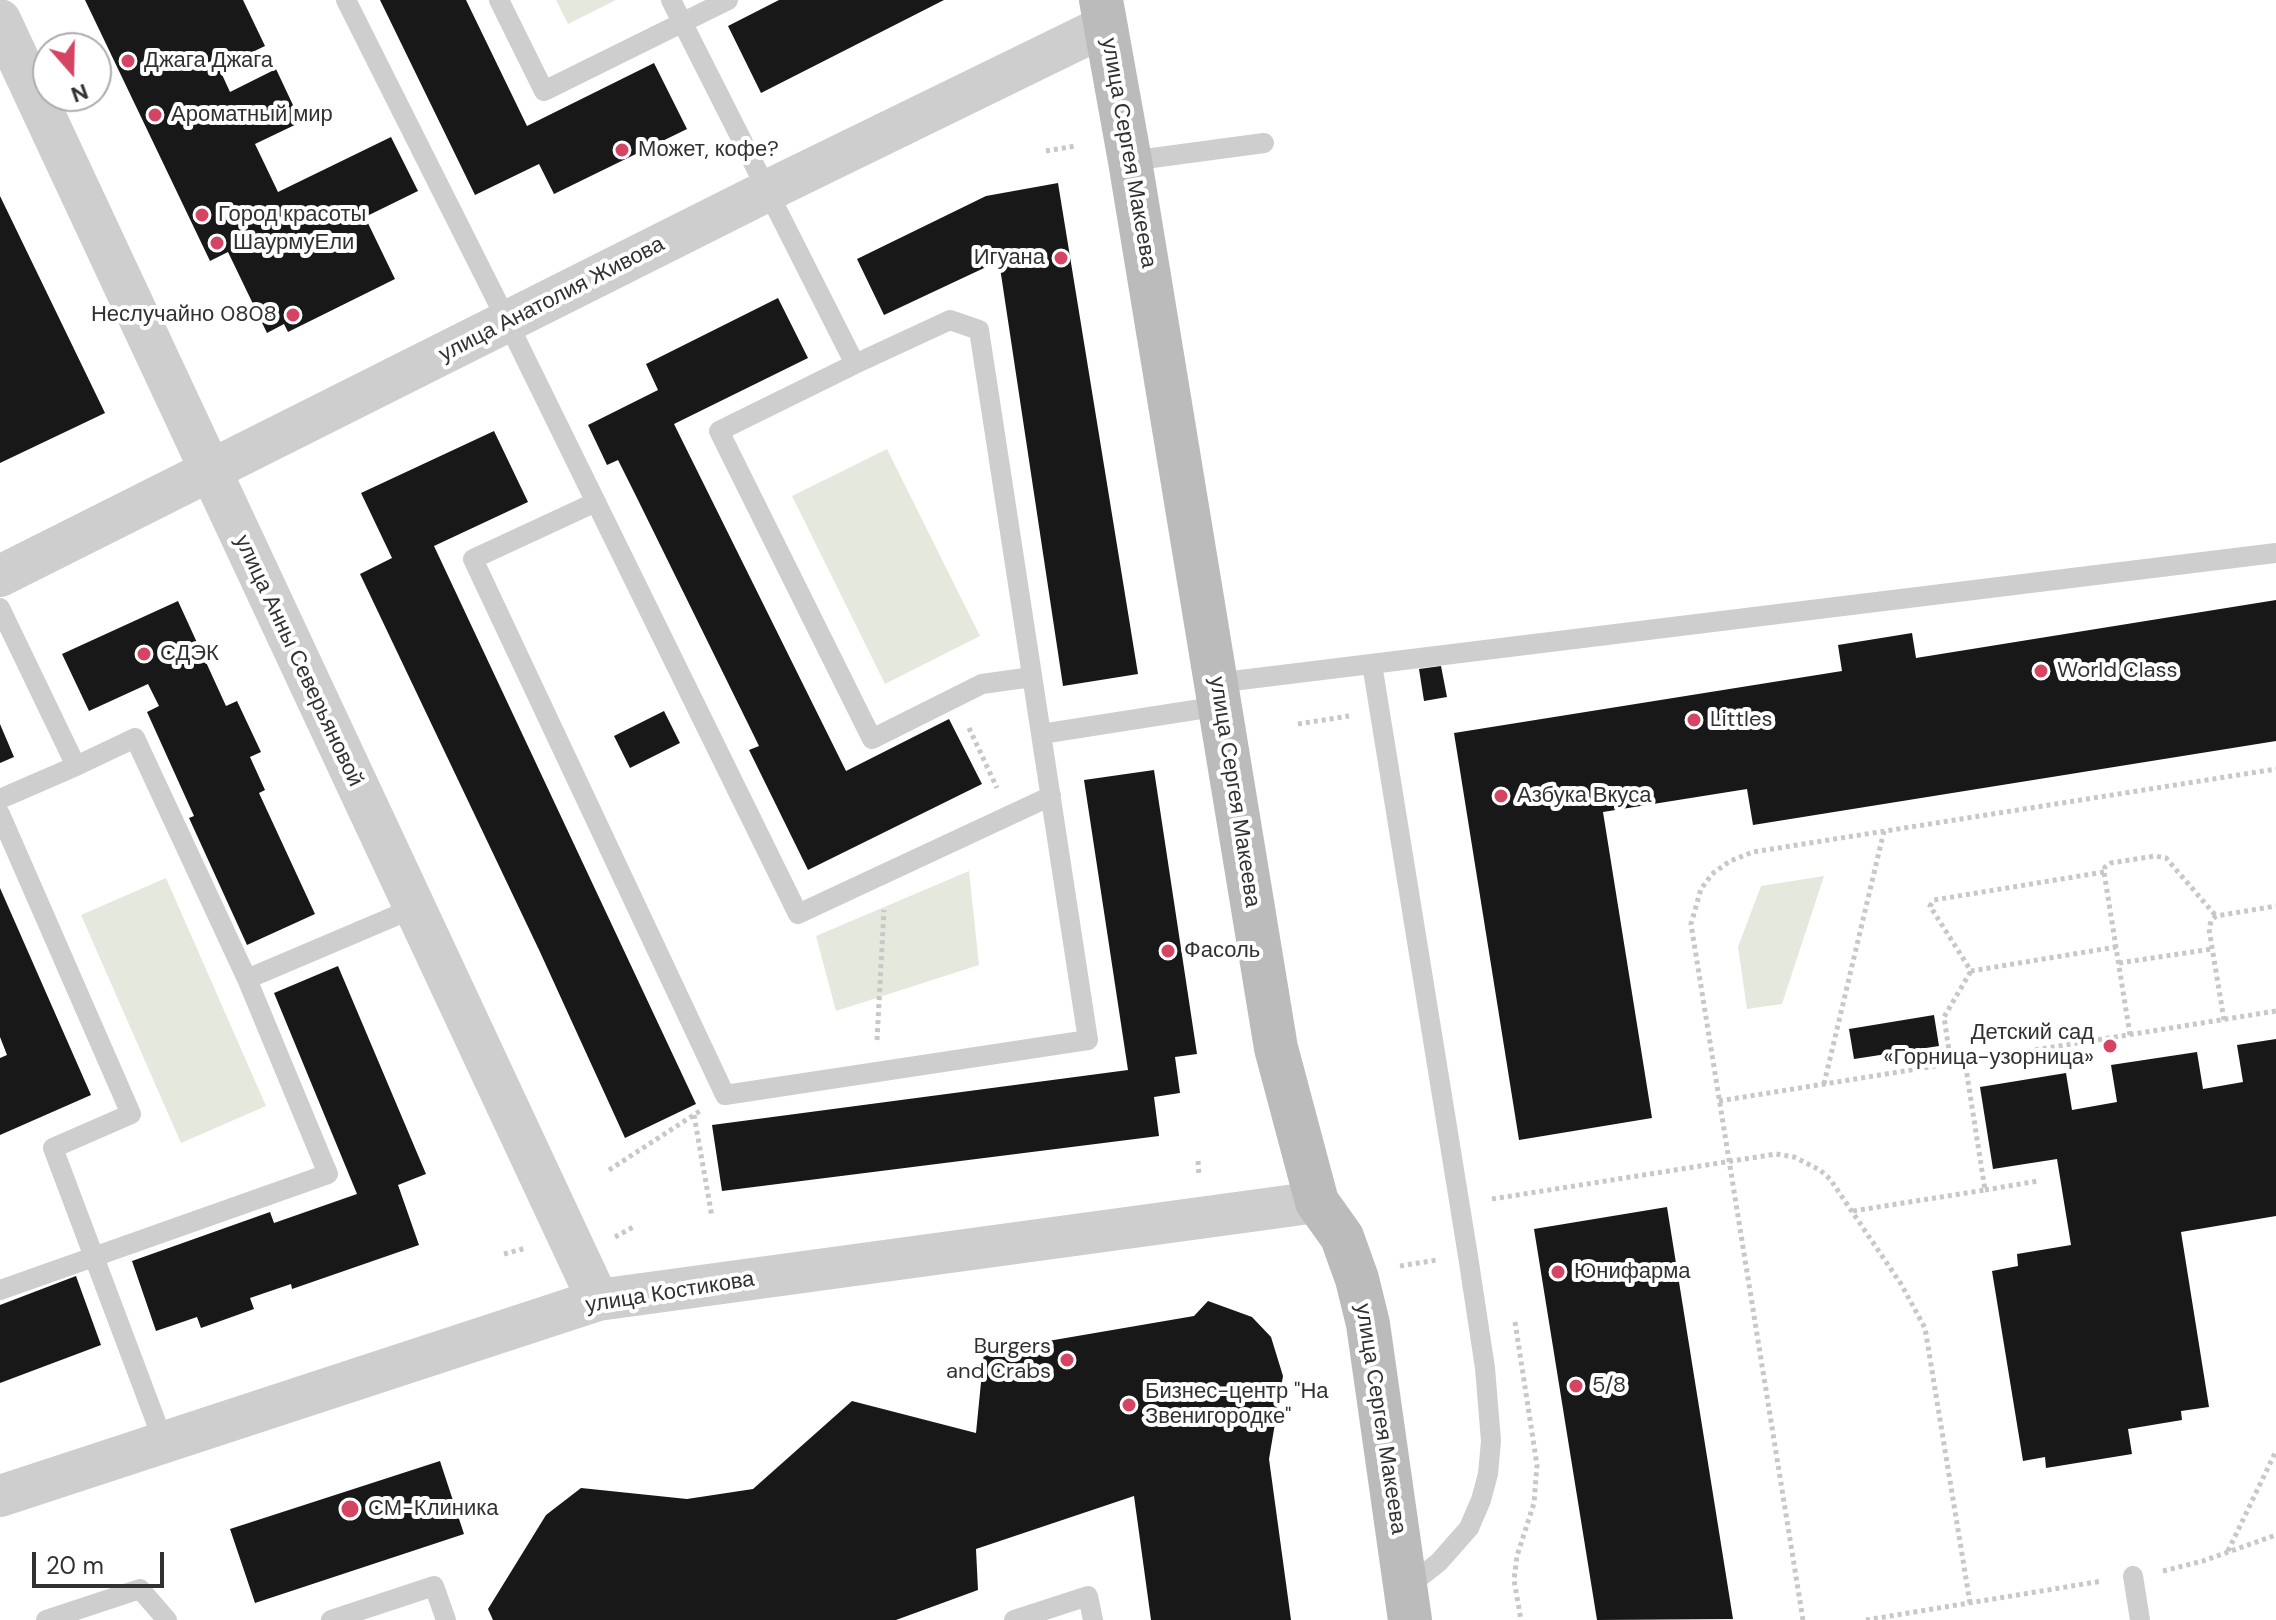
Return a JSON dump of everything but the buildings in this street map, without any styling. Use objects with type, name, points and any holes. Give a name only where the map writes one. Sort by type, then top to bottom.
[{"type":"street","name":"улица Анатолия Живова","points":[[0,576],[769,190],[1103,13]]},
{"type":"street","name":"улица Сергея Макеева","points":[[1103,13],[1276,1048],[1317,1202],[1342,1237],[1368,1324],[1408,1604]]},
{"type":"street","name":"улица Анны Северьяновой","points":[[0,20],[598,1300]]},
{"type":"street","name":"улица Костикова","points":[[0,1496],[598,1300],[1317,1202]]},
{"type":"lane","points":[[346,0],[798,914],[1051,796]]},
{"type":"lane","points":[[499,0],[544,91],[728,0]]},
{"type":"lane","points":[[671,0],[855,364]]},
{"type":"lane","points":[[1130,161],[1264,143]]},
{"type":"lane","points":[[596,502],[473,559],[725,1095],[1088,1040],[979,330],[950,320],[719,431],[872,739],[982,684],[1032,677]]},
{"type":"lane","points":[[1041,734],[1218,694],[1372,664],[2276,553]]},
{"type":"lane","points":[[0,608],[76,766]]},
{"type":"lane","points":[[1372,664],[1468,1256],[1488,1395],[1491,1441],[1488,1474],[1481,1500],[1463,1534],[1408,1604]]},
{"type":"lane","points":[[0,799],[135,738],[247,979],[328,1174],[0,1290]]},
{"type":"lane","points":[[0,814],[131,1114],[53,1148],[164,1443]]},
{"type":"lane","points":[[247,979],[414,908]]},
{"type":"lane","points":[[2133,1576],[2140,1620]]},
{"type":"lane","points":[[331,1620],[434,1586],[446,1620]]},
{"type":"lane","points":[[46,1620],[140,1589],[167,1620]]},
{"type":"lane","points":[[1014,1620],[1088,1596],[1093,1620]]},
{"type":"path","points":[[1046,151],[1075,146]]},
{"type":"path","points":[[955,698],[1010,815]]},
{"type":"path","points":[[1803,1620],[1691,924],[1701,889],[1712,874],[1730,861],[1753,852],[2276,769]]},
{"type":"path","points":[[1824,1084],[1884,831]]},
{"type":"path","points":[[2130,1035],[2104,872],[2107,865],[2162,857],[2170,861],[2216,916]]},
{"type":"path","points":[[1971,971],[1930,907],[1934,900],[2104,872]]},
{"type":"path","points":[[876,1072],[886,874]]},
{"type":"path","points":[[2224,1020],[2209,925],[2216,916],[2276,906]]},
{"type":"path","points":[[1971,971],[2116,947]]},
{"type":"path","points":[[2118,963],[2212,949]]},
{"type":"path","points":[[1951,1064],[1944,1017],[1971,971]]},
{"type":"path","points":[[1719,1101],[2276,1011]]},
{"type":"path","points":[[1965,1062],[1985,1190]]},
{"type":"path","points":[[609,1170],[725,1095]]},
{"type":"path","points":[[694,1115],[712,1217]]},
{"type":"path","points":[[1460,1205],[1776,1154],[1808,1162],[1830,1179],[1911,1299],[1925,1328],[1970,1603]]},
{"type":"path","points":[[1852,1211],[2038,1181]]},
{"type":"path","points":[[1395,1267],[1468,1256]]},
{"type":"path","points":[[2227,1552],[2276,1451]]},
{"type":"path","points":[[1866,1620],[2184,1566],[2276,1535]]},
{"type":"shaded area","points":[[556,0],[616,0],[568,24]]},
{"type":"shaded area","points":[[887,449],[980,636],[885,684],[792,496]]},
{"type":"shaded area","points":[[969,871],[979,965],[836,1011],[816,936]]},
{"type":"shaded area","points":[[1824,876],[1782,1004],[1747,1009],[1738,947],[1761,886]]},
{"type":"shaded area","points":[[166,878],[266,1106],[181,1143],[81,915]]},
{"type":"place","name":"Джага Джага","points":[[128,61]]},
{"type":"place","name":"Ароматный мир","points":[[155,115]]},
{"type":"place","name":"Может, кофе?","points":[[622,150]]},
{"type":"place","name":"Город красоты","points":[[202,215]]},
{"type":"place","name":"ШаурмуЕли","points":[[217,243]]},
{"type":"place","name":"Игуана","points":[[1061,258]]},
{"type":"place","name":"Неслучайно 0808","points":[[293,315]]},
{"type":"place","name":"СДЭК","points":[[144,654]]},
{"type":"place","name":"World Class","points":[[2041,671]]},
{"type":"place","name":"Littles","points":[[1694,720]]},
{"type":"place","name":"Азбука Вкуса","points":[[1501,796]]},
{"type":"place","name":"Фасоль","points":[[1168,951]]},
{"type":"place","name":"Детский сад «Горница-узорница»","points":[[2110,1046]]},
{"type":"place","name":"Юнифарма","points":[[1558,1272]]},
{"type":"place","name":"Burgers and Crabs","points":[[1067,1360]]},
{"type":"place","name":"5/8","points":[[1576,1386]]},
{"type":"place","name":"Бизнес-центр \"На Звенигородке\"","points":[[1129,1405]]},
{"type":"place","name":"СМ-Клиника","points":[[350,1509]]}]
